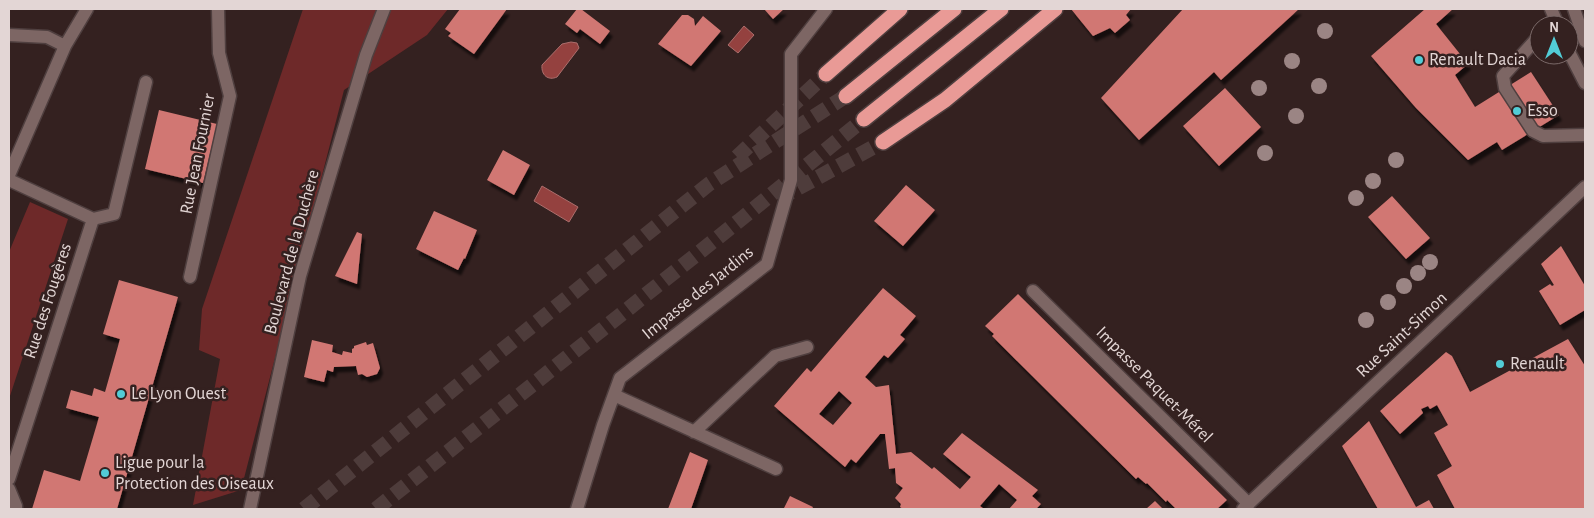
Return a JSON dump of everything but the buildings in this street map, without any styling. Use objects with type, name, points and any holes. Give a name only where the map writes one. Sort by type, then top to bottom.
[{"type":"highway","points":[[826,74],[900,9]]},
{"type":"highway","points":[[846,96],[954,9]]},
{"type":"highway","points":[[864,119],[1001,9]]},
{"type":"highway","points":[[883,142],[946,100],[1055,9]]},
{"type":"street","points":[[9,175],[65,46],[87,9]]},
{"type":"street","name":"Rue Jean Fournier","points":[[190,277],[230,96],[219,53],[218,9]]},
{"type":"street","name":"Boulevard de la Duchère","points":[[250,509],[300,276],[366,55],[384,9]]},
{"type":"street","name":"Impasse des Jardins","points":[[577,509],[620,378],[767,264],[791,180],[791,54],[826,9]]},
{"type":"street","points":[[1574,9],[1585,41]]},
{"type":"street","points":[[9,35],[47,37],[65,46]]},
{"type":"street","points":[[1529,47],[1503,76],[1505,88],[1533,130],[1543,136],[1585,135]]},
{"type":"street","points":[[1576,65],[1585,83]]},
{"type":"street","points":[[9,180],[93,218],[114,214],[146,82]]},
{"type":"street","name":"Rue Saint-Simon","points":[[1246,507],[1585,187]]},
{"type":"street","name":"Rue des Fougères","points":[[9,479],[93,218]]},
{"type":"street","name":"Impasse Paquet-Mérel","points":[[1033,290],[1246,507]]},
{"type":"street","points":[[694,432],[775,356],[807,347]]},
{"type":"street","points":[[614,395],[776,469]]},
{"type":"street","points":[[9,489],[16,508]]},
{"type":"shaded area","points":[[303,9],[448,9],[427,35],[344,90],[241,490],[193,505],[220,359],[199,350],[202,309]]},
{"type":"shaded area","points":[[744,26],[754,35],[738,53],[728,45]]},
{"type":"shaded area","points":[[577,43],[579,48],[557,77],[548,78],[543,72],[542,65],[562,44]]},
{"type":"shaded area","points":[[542,186],[578,207],[569,222],[534,201]]},
{"type":"shaded area","points":[[30,202],[68,219],[9,399],[9,252]]},
{"type":"tunnel","points":[[737,157],[826,74]]},
{"type":"tunnel","points":[[304,509],[709,184],[846,96]]},
{"type":"tunnel","points":[[376,509],[864,119]]},
{"type":"tunnel","points":[[778,199],[883,142]]},
{"type":"place","name":"Renault Dacia","points":[[1419,60]]},
{"type":"place","name":"Esso","points":[[1517,111]]},
{"type":"place","name":"Renault","points":[[1500,364]]},
{"type":"place","name":"Le Lyon Ouest","points":[[121,394]]},
{"type":"place","name":"Ligue pour la Protection des Oiseaux","points":[[105,473]]}]
